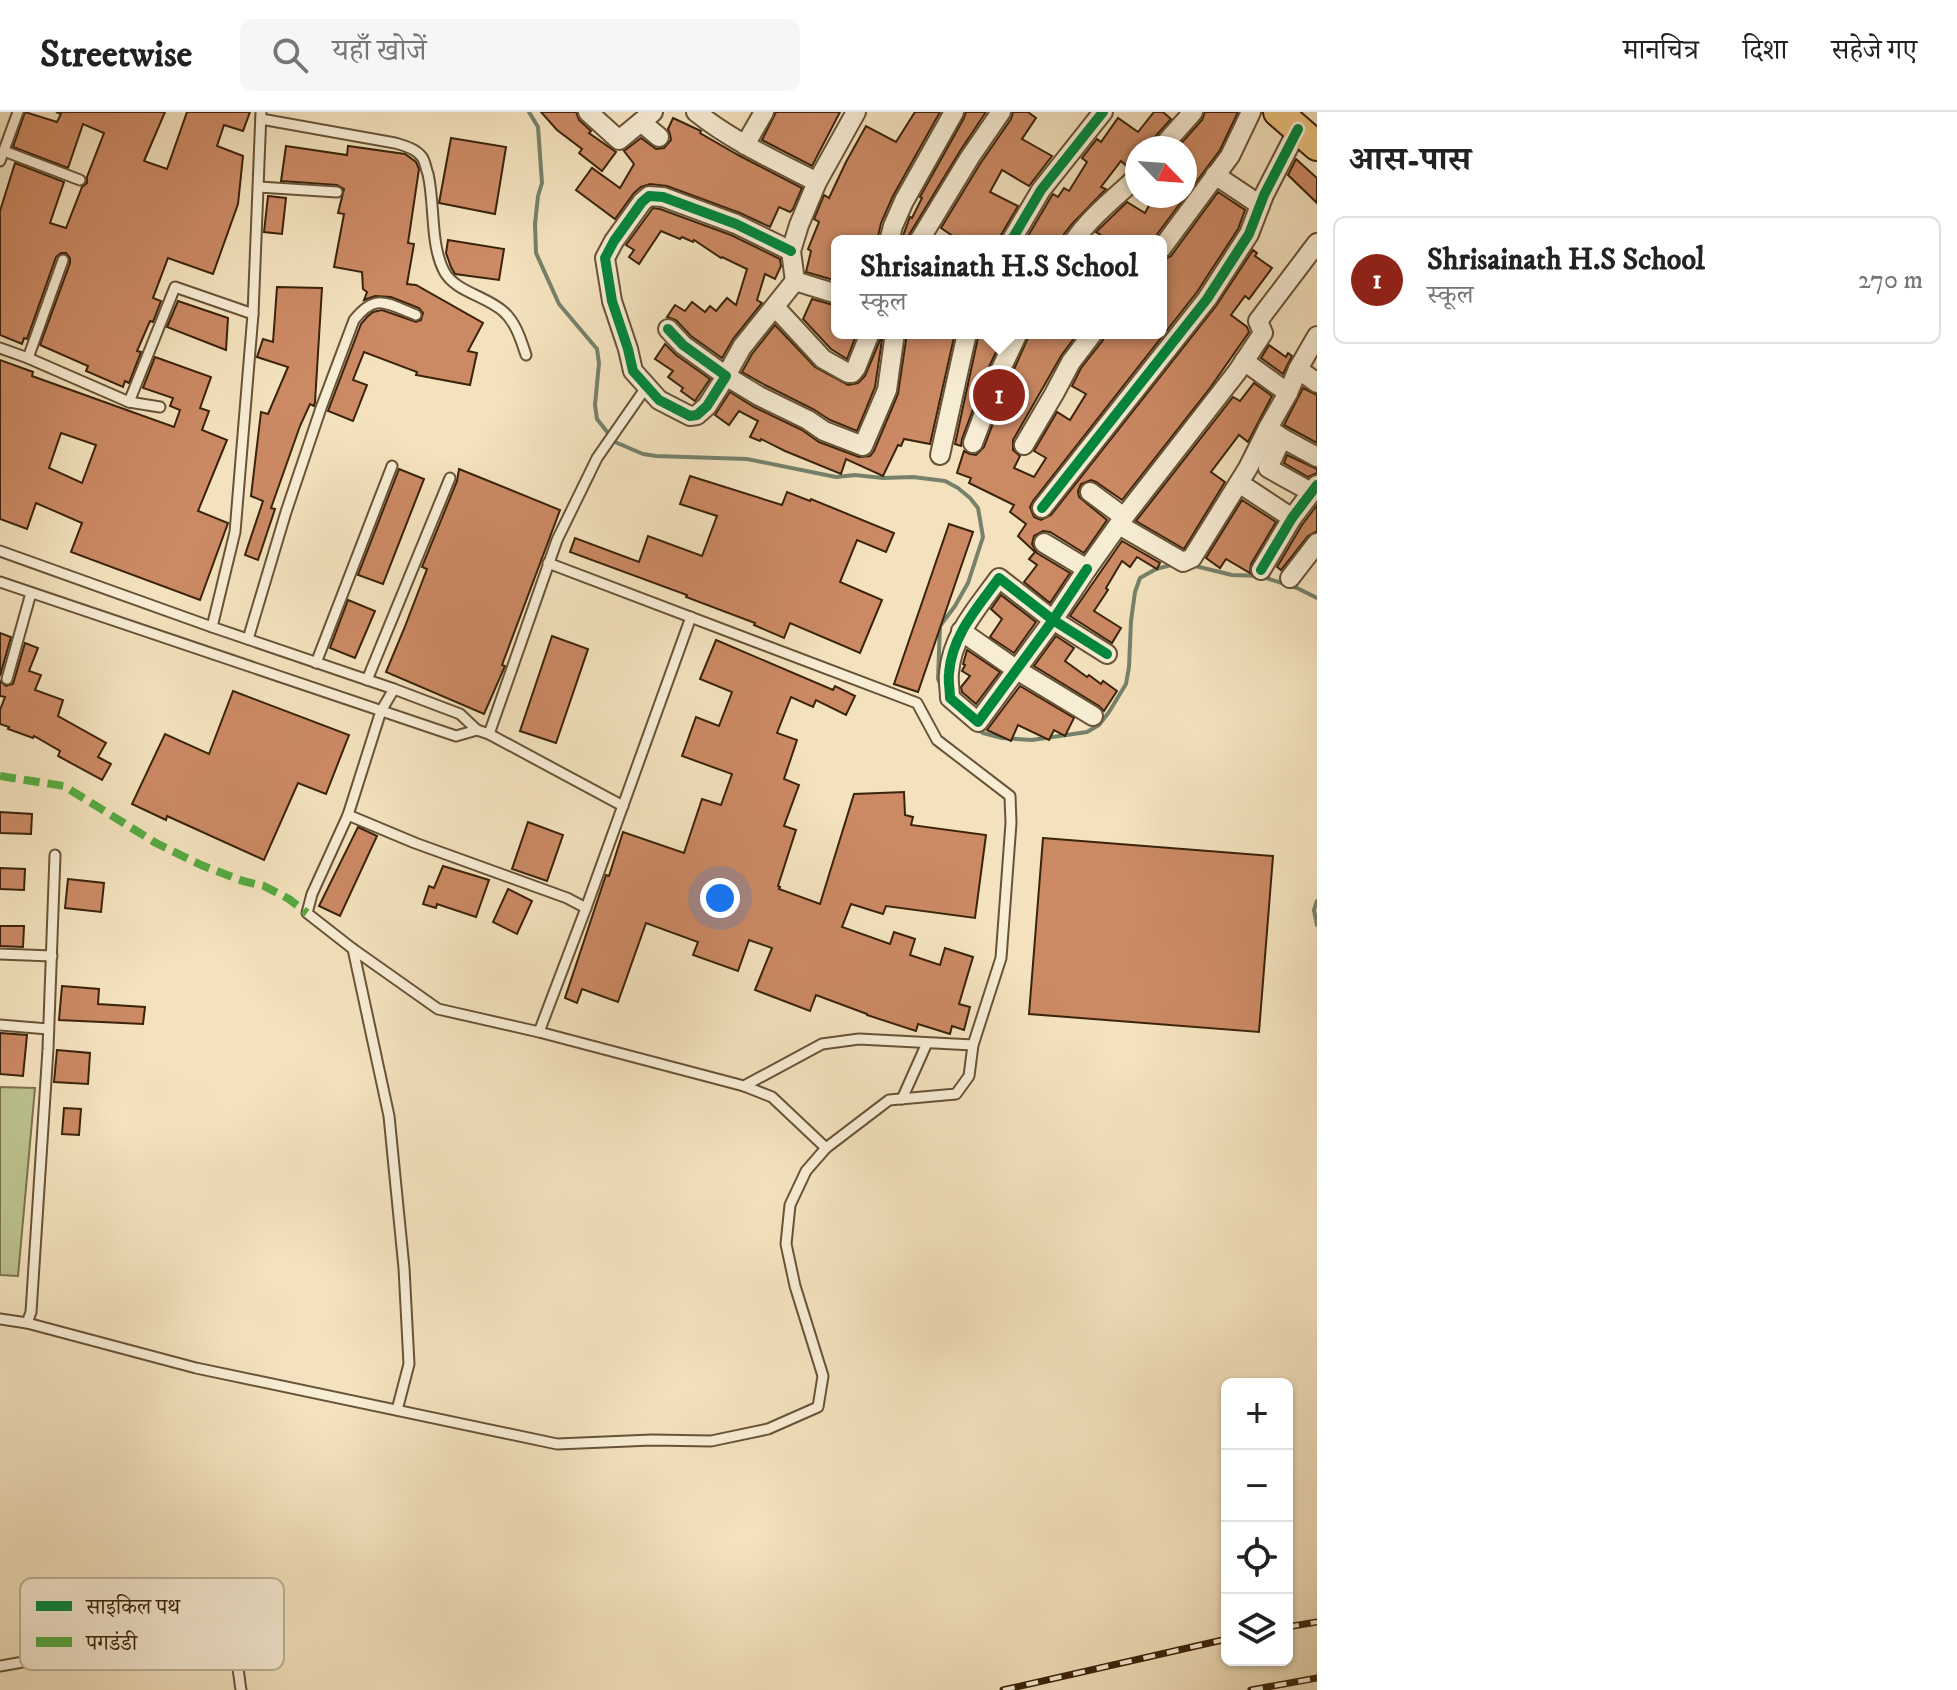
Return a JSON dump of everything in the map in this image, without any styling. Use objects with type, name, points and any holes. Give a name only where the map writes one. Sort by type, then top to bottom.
[{"type":"street","points":[[588,112],[619,140],[647,117],[659,137]]},
{"type":"street","points":[[696,112],[745,145],[817,182]]},
{"type":"street","points":[[745,145],[764,112]]},
{"type":"street","points":[[791,251],[736,224],[663,197],[649,196],[642,202],[605,258],[612,301],[633,371],[644,391],[690,416],[697,415],[707,406],[742,347],[795,281],[791,251],[799,225],[817,182],[856,112]]},
{"type":"street","points":[[891,235],[904,201],[954,112]]},
{"type":"street","points":[[923,235],[1001,112]]},
{"type":"street","points":[[1015,235],[1041,190],[1103,112]]},
{"type":"street","points":[[1172,136],[1193,112]]},
{"type":"street","points":[[1167,241],[1230,156],[1251,112]]},
{"type":"street","points":[[1042,508],[1207,299],[1249,234],[1260,205],[1303,124]]},
{"type":"street","points":[[1215,175],[1260,205]]},
{"type":"street","points":[[1078,235],[1125,187]]},
{"type":"street","points":[[1107,654],[1053,620],[999,578],[955,643],[948,674],[950,698],[978,722],[1053,620],[1122,521],[1244,361],[1263,333],[1258,321],[1317,243]]},
{"type":"street","points":[[795,281],[831,292]]},
{"type":"street","points":[[775,307],[823,359],[848,373],[856,368],[868,339]]},
{"type":"street","points":[[668,329],[683,345],[759,396],[824,431],[863,446],[887,390],[894,339]]},
{"type":"street","points":[[1261,570],[1314,488],[1268,468],[1288,393],[1317,336]]},
{"type":"street","points":[[940,455],[966,339]]},
{"type":"street","points":[[973,443],[1015,339]]},
{"type":"street","points":[[1024,445],[1071,362],[1088,339]]},
{"type":"street","points":[[1244,361],[1288,393]]},
{"type":"street","points":[[1298,369],[1317,383]]},
{"type":"street","points":[[1275,433],[1317,457]]},
{"type":"street","points":[[1090,492],[1122,521],[1183,562],[1192,558],[1275,433]]},
{"type":"street","points":[[1239,483],[1292,518]]},
{"type":"street","points":[[1044,543],[1087,569]]},
{"type":"street","points":[[1290,578],[1317,543]]},
{"type":"street","points":[[961,631],[1017,670],[1093,716]]},
{"type":"lane","points":[[18,112],[2,156],[80,180]]},
{"type":"lane","points":[[212,627],[235,532],[253,314],[261,116],[395,143],[412,149],[423,158],[429,178],[438,252],[445,273],[458,285],[490,301],[507,314],[526,355]]},
{"type":"lane","points":[[259,187],[337,192]]},
{"type":"lane","points":[[28,358],[63,260]]},
{"type":"lane","points":[[129,402],[175,287],[253,314]]},
{"type":"lane","points":[[248,639],[286,512],[354,320],[372,302],[416,315]]},
{"type":"lane","points":[[0,348],[129,402],[160,407]]},
{"type":"lane","points":[[489,734],[557,540],[590,472],[644,391]]},
{"type":"lane","points":[[316,663],[392,466]]},
{"type":"lane","points":[[367,680],[450,478]]},
{"type":"lane","points":[[0,551],[460,714],[477,730],[623,806]]},
{"type":"lane","points":[[0,1319],[27,1323],[196,1368],[557,1444],[711,1441],[768,1429],[818,1407],[823,1376],[795,1286],[786,1244],[790,1205],[806,1171],[826,1148],[889,1100],[956,1094],[969,1076],[973,1045],[1001,958],[1011,823],[1010,796],[937,740],[917,703],[548,563]]},
{"type":"lane","points":[[0,582],[456,736],[477,730]]},
{"type":"lane","points":[[7,679],[31,593]]},
{"type":"lane","points":[[539,1032],[691,617]]},
{"type":"lane","points":[[394,689],[381,711],[348,815],[312,894],[307,913],[438,1009],[744,1086],[772,1097],[826,1148]]},
{"type":"lane","points":[[348,815],[586,908]]},
{"type":"lane","points":[[27,1323],[31,1312],[48,1029],[55,855]]},
{"type":"lane","points":[[353,949],[389,1116],[409,1364],[397,1410]]},
{"type":"lane","points":[[0,954],[52,956]]},
{"type":"lane","points":[[0,1025],[48,1029]]},
{"type":"lane","points":[[744,1086],[822,1044],[859,1039],[973,1045]]},
{"type":"lane","points":[[902,1099],[927,1043]]},
{"type":"lane","points":[[0,1666],[20,1662]]},
{"type":"lane","points":[[237,1670],[241,1690]]},
{"type":"green space","points":[[0,1087],[35,1088],[18,1276],[0,1275]]},
{"type":"building","points":[[25,112],[57,122],[61,114],[56,112],[165,112],[144,161],[167,169],[187,112],[250,112],[243,131],[224,125],[217,146],[243,156],[238,204],[213,274],[168,258],[153,298],[161,301],[137,351],[141,352],[129,383],[125,381],[123,387],[86,371],[88,366],[40,345],[70,263],[66,253],[56,257],[27,339],[24,338],[22,344],[0,335],[0,211],[15,163],[64,182],[50,223],[66,228],[82,187],[87,183],[104,133],[83,124],[68,168],[13,147]]},
{"type":"building","points":[[541,112],[576,112],[579,120],[591,131],[589,133],[616,152],[602,171],[579,153],[582,149],[557,130]]},
{"type":"building","points":[[776,112],[840,112],[812,166],[762,140]]},
{"type":"building","points":[[915,112],[940,112],[893,196],[878,235],[831,235],[831,279],[806,272],[811,251],[808,249],[819,222],[814,219],[824,195],[829,198],[866,126],[896,142]]},
{"type":"building","points":[[966,112],[986,112],[909,235],[903,235],[920,197]]},
{"type":"building","points":[[1013,112],[1028,112],[1036,118],[1022,139],[1052,156],[1029,186],[1002,170],[990,192],[1018,206],[1001,235],[951,235],[941,228]]},
{"type":"building","points":[[1154,112],[1163,112],[1171,119],[1156,136],[1125,136],[1125,164],[1121,161],[1101,187],[1106,189],[1064,235],[1029,235],[1053,194],[1058,197],[1064,188],[1069,191],[1087,162],[1082,158],[1097,139],[1101,142],[1118,118],[1138,132]]},
{"type":"building","points":[[1205,112],[1238,112],[1220,150],[1197,181],[1197,136],[1188,136]]},
{"type":"building","points":[[673,118],[802,188],[793,209],[790,212],[779,207],[770,227],[667,186],[650,184],[634,193],[615,219],[576,190],[592,168],[620,188],[634,164],[624,151],[641,138],[656,149],[664,148],[671,140],[668,129]]},
{"type":"building","points":[[451,138],[506,147],[495,214],[439,203]]},
{"type":"building","points":[[286,146],[347,155],[348,146],[405,154],[416,162],[419,169],[408,243],[414,244],[407,284],[416,285],[483,323],[468,351],[477,353],[470,385],[416,375],[417,372],[364,352],[353,380],[367,385],[353,421],[328,411],[361,324],[367,317],[382,310],[416,322],[421,320],[423,313],[419,308],[391,297],[375,296],[364,300],[367,292],[363,289],[362,272],[334,267],[344,214],[338,213],[344,189],[337,185],[281,181]]},
{"type":"building","points":[[1296,159],[1317,178],[1317,203],[1288,175]]},
{"type":"building","points":[[1218,192],[1245,210],[1238,229],[1197,292],[1167,330],[1167,258]]},
{"type":"building","points":[[268,196],[286,198],[282,234],[264,232]]},
{"type":"building","points":[[1125,204],[1125,208],[1137,208],[1145,213],[1148,208],[1177,208],[1156,235],[1101,235],[1096,232]]},
{"type":"building","points":[[653,208],[731,235],[780,259],[781,266],[775,279],[765,274],[757,300],[762,303],[722,358],[691,336],[676,320],[667,317],[675,305],[685,311],[692,302],[705,312],[710,306],[716,311],[727,298],[736,305],[747,269],[721,258],[694,240],[680,239],[661,231],[639,264],[629,257],[634,250],[626,245]]},
{"type":"building","points":[[448,240],[504,249],[499,280],[455,274],[446,253]]},
{"type":"building","points":[[1253,250],[1257,253],[1255,256],[1272,268],[1249,299],[1245,296],[1231,315],[1249,332],[1210,388],[1122,500],[1091,480],[1081,484],[1079,497],[1107,520],[1084,553],[1050,532],[1043,531],[1034,536],[1032,544],[1037,553],[1070,573],[1050,603],[1024,582],[1037,565],[1029,559],[1035,552],[1018,536],[1026,524],[1010,512],[1014,505],[969,483],[971,478],[957,473],[964,451],[976,455],[984,447],[1027,339],[1074,339],[1013,440],[1013,450],[1020,456],[1014,468],[1034,477],[1046,458],[1034,451],[1057,412],[1070,420],[1086,394],[1072,386],[1081,368],[1103,340],[1160,339],[1033,501],[1030,507],[1034,517],[1041,520],[1051,515],[1216,306]]},
{"type":"building","points":[[277,287],[322,288],[315,402],[314,406],[310,404],[300,426],[271,508],[275,509],[258,560],[245,555],[263,501],[251,496],[261,412],[268,414],[288,367],[257,357],[263,339],[273,342]]},
{"type":"building","points":[[812,299],[831,304],[831,339],[855,339],[847,359],[831,349],[803,319]]},
{"type":"building","points":[[178,301],[228,318],[226,350],[167,327]]},
{"type":"building","points":[[775,325],[815,367],[848,385],[858,383],[865,376],[882,339],[875,387],[857,431],[830,420],[742,372]]},
{"type":"building","points":[[906,339],[954,339],[930,444],[904,439],[883,476],[846,459],[841,474],[750,437],[758,421],[739,411],[729,425],[715,415],[730,392],[819,442],[859,457],[870,456],[898,394]]},
{"type":"building","points":[[978,339],[1002,339],[961,446],[955,444]]},
{"type":"building","points":[[665,344],[710,379],[695,401],[668,377],[673,371],[655,359]]},
{"type":"building","points":[[1269,345],[1286,357],[1288,353],[1292,356],[1283,374],[1261,358]]},
{"type":"building","points":[[155,357],[211,377],[200,408],[209,411],[202,430],[227,440],[198,511],[228,523],[200,600],[71,552],[82,523],[36,503],[27,529],[0,519],[0,360],[33,372],[32,376],[174,427],[180,410],[170,406],[173,398],[143,388]],"holes":[[[61,433],[96,445],[82,483],[49,468]]]},
{"type":"building","points":[[1254,383],[1272,396],[1248,442],[1239,435],[1211,472],[1225,482],[1184,549],[1136,521],[1233,397],[1240,401]]},
{"type":"building","points":[[1303,388],[1317,395],[1317,443],[1284,425]]},
{"type":"building","points":[[1287,455],[1317,469],[1317,473],[1308,477],[1284,463]]},
{"type":"building","points":[[399,469],[424,479],[383,584],[358,575]]},
{"type":"building","points":[[459,469],[560,510],[502,665],[505,666],[484,714],[386,672],[427,569],[422,567]]},
{"type":"building","points":[[690,476],[782,505],[787,492],[894,533],[886,552],[857,540],[840,582],[882,600],[860,653],[790,623],[784,638],[687,595],[570,552],[575,538],[639,562],[648,536],[702,556],[717,516],[680,504]]},
{"type":"building","points":[[1242,500],[1276,522],[1251,564],[1250,573],[1226,559],[1220,568],[1206,558]]},
{"type":"building","points":[[1317,505],[1317,531],[1308,536],[1281,570],[1277,567]]},
{"type":"building","points":[[949,524],[973,532],[918,692],[894,684]]},
{"type":"building","points":[[1122,541],[1160,563],[1157,569],[1137,557],[1130,567],[1122,561],[1094,611],[1121,628],[1112,643],[1070,616]]},
{"type":"building","points":[[1001,595],[1036,622],[1014,653],[990,637],[1002,619],[991,609]]},
{"type":"building","points":[[348,600],[375,611],[355,658],[330,648]]},
{"type":"building","points":[[0,633],[11,637],[0,676]]},
{"type":"building","points":[[552,636],[588,649],[556,743],[520,731]]},
{"type":"building","points":[[1056,636],[1074,648],[1065,661],[1087,677],[1089,675],[1101,684],[1103,681],[1117,691],[1104,711],[1034,666]]},
{"type":"building","points":[[716,640],[833,690],[835,686],[855,696],[846,715],[816,700],[813,707],[791,697],[777,733],[797,740],[784,779],[799,785],[784,826],[796,830],[779,889],[820,904],[854,794],[904,792],[905,815],[913,817],[911,825],[986,835],[975,918],[886,906],[883,914],[851,904],[842,927],[890,944],[894,932],[915,939],[910,955],[940,965],[945,948],[973,957],[959,1004],[970,1007],[964,1030],[952,1026],[950,1034],[918,1024],[916,1031],[816,995],[810,1011],[755,990],[772,948],[749,940],[738,971],[693,955],[698,942],[646,923],[618,1002],[582,989],[577,1003],[565,998],[623,832],[684,853],[702,799],[721,805],[732,774],[682,756],[696,717],[719,726],[732,692],[700,679]]},
{"type":"building","points":[[25,643],[38,648],[29,671],[41,675],[35,690],[63,700],[58,716],[106,743],[98,757],[111,764],[102,780],[58,756],[60,751],[34,736],[0,724],[0,710],[5,697],[0,696],[0,681],[6,686],[13,684]]},
{"type":"building","points":[[967,650],[1000,672],[976,704],[962,692],[961,687],[970,676],[962,671]]},
{"type":"building","points":[[1020,686],[1074,718],[1065,736],[1054,730],[1049,740],[1018,725],[1011,741],[987,730]]},
{"type":"building","points":[[233,691],[349,735],[326,794],[298,783],[264,860],[167,816],[166,820],[132,804],[165,734],[209,754]]},
{"type":"building","points":[[0,812],[32,814],[31,834],[0,833]]},
{"type":"building","points":[[528,822],[563,835],[547,881],[512,869]]},
{"type":"building","points":[[358,827],[377,836],[340,916],[319,906]]},
{"type":"building","points":[[1043,838],[1273,856],[1259,1032],[1029,1014]]},
{"type":"building","points":[[443,866],[489,880],[476,917],[437,904],[436,908],[423,904],[429,886],[434,888]]},
{"type":"building","points":[[0,868],[25,869],[24,890],[0,889]]},
{"type":"building","points":[[68,879],[104,883],[101,912],[65,908]]},
{"type":"building","points":[[508,889],[532,901],[517,934],[493,922]]},
{"type":"building","points":[[0,926],[24,926],[23,947],[0,946]]},
{"type":"building","points":[[62,986],[99,989],[98,1004],[145,1007],[143,1024],[59,1020]]},
{"type":"building","points":[[0,1033],[27,1035],[23,1076],[0,1074]]},
{"type":"building","points":[[57,1050],[90,1053],[88,1084],[54,1082]]},
{"type":"building","points":[[64,1108],[81,1109],[79,1135],[62,1134]]},
{"type":"waterway","points":[[529,112],[538,127],[542,183],[535,224],[536,253],[559,304],[597,349],[597,419],[615,442],[656,456],[747,459],[836,477],[913,477],[945,481],[958,488],[978,508],[983,537],[968,583],[940,626],[938,679],[942,688]]},
{"type":"waterway","points":[[975,728],[1002,738],[1032,740],[1087,732],[1099,725],[1126,684],[1131,621],[1140,578],[1156,569],[1175,564]]},
{"type":"waterway","points":[[1191,565],[1232,575],[1260,576],[1317,598]]},
{"type":"waterway","points":[[1317,901],[1314,910],[1317,925]]},
{"type":"railway","points":[[1293,1626],[1317,1622]]},
{"type":"railway","points":[[1003,1690],[1221,1640]]},
{"type":"railway","points":[[1251,1690],[1317,1678]]},
{"type":"marked path","points":[[0,776],[64,786],[156,843],[201,865],[264,886],[307,913]]},
{"type":"cycle path","points":[[1015,235],[1041,190],[1103,112]]},
{"type":"cycle path","points":[[1042,508],[1207,299],[1249,234],[1264,195],[1298,129]]},
{"type":"cycle path","points":[[668,329],[683,345],[726,376],[707,406],[697,415],[690,416],[659,400],[633,371],[612,301],[605,258],[614,241],[649,196],[663,197],[736,224],[791,251]]},
{"type":"cycle path","points":[[1261,570],[1292,518],[1317,485]]},
{"type":"cycle path","points":[[1087,569],[1053,620],[978,722],[950,698],[949,673],[955,646],[967,622],[999,578],[1053,620],[1107,654]]},
{"type":"place","name":"Shrisainath H.S School","points":[[999,395]]}]
